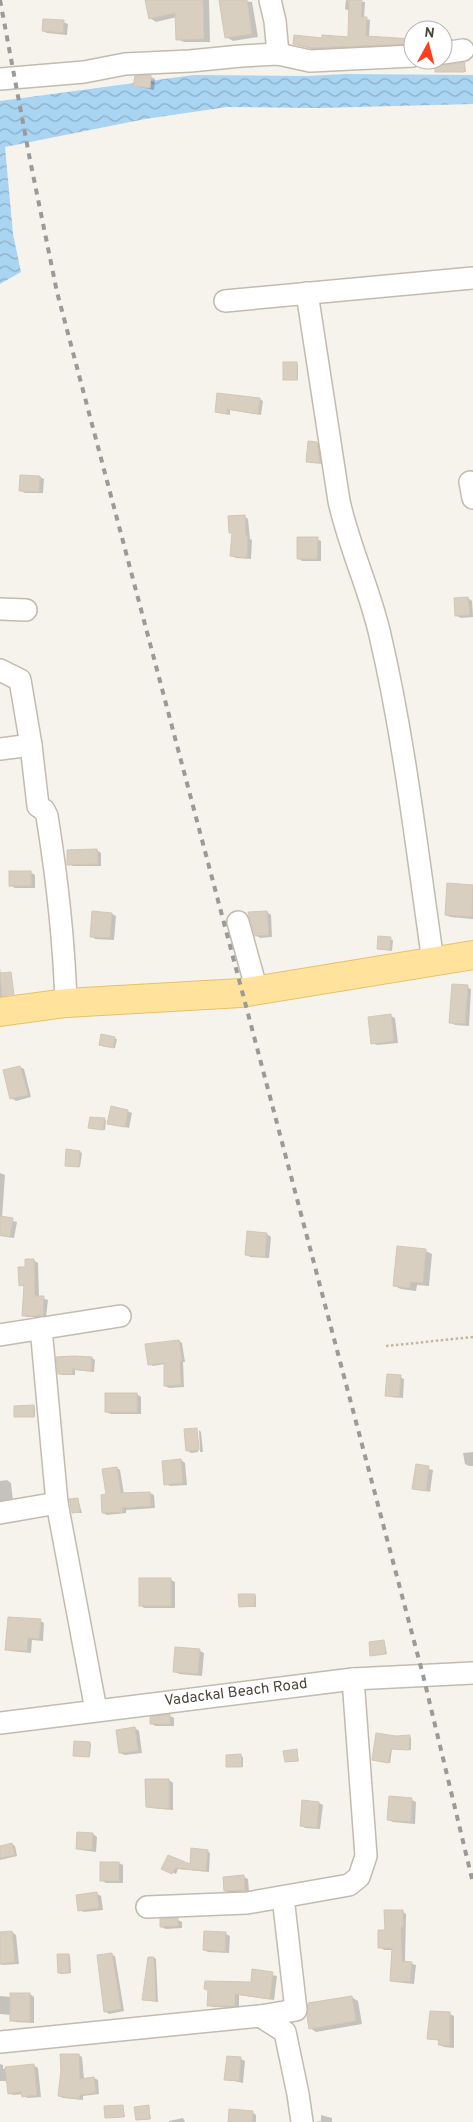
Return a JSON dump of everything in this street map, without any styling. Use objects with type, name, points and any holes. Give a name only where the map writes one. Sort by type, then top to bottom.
[{"type":"main road","points":[[0,1012],[66,1003],[242,993],[473,955]]},
{"type":"street","points":[[270,0],[275,21],[278,54]]},
{"type":"street","points":[[0,79],[84,72],[125,64],[278,54],[310,61],[403,56]]},
{"type":"street","points":[[225,301],[473,278]]},
{"type":"street","points":[[307,294],[339,501],[346,531],[379,632],[394,696],[433,961]]},
{"type":"street","points":[[0,608],[26,610]]},
{"type":"street","points":[[0,670],[20,680],[31,745],[38,806],[44,810],[47,816],[56,870],[66,1003]]},
{"type":"street","points":[[0,749],[31,745]]},
{"type":"street","points":[[238,922],[257,991]]},
{"type":"street","points":[[0,1335],[120,1316]]},
{"type":"street","points":[[41,1328],[57,1503],[96,1710]]},
{"type":"street","points":[[0,1513],[57,1503]]},
{"type":"street","name":"Vadackal Beach Road","points":[[0,1723],[353,1679],[473,1672]]},
{"type":"street","points":[[146,1907],[247,1903],[349,1885],[358,1877],[366,1856],[353,1679]]},
{"type":"street","points":[[0,2042],[260,2016],[296,2010],[284,1897]]},
{"type":"street","points":[[260,2016],[285,2032],[302,2122]]},
{"type":"path","points":[[386,1346],[473,1337]]},
{"type":"water","points":[[346,74],[473,75],[473,104],[318,108],[227,107],[145,119],[5,147],[13,234],[21,272],[0,284],[0,101],[194,75],[307,76]]},
{"type":"building","points":[[145,0],[203,0],[204,39],[176,40],[175,13],[149,19]]},
{"type":"building","points":[[219,0],[247,0],[252,34],[225,38]]},
{"type":"building","points":[[349,0],[362,0],[361,17],[367,17],[366,36],[403,38],[403,44],[311,48],[293,44],[294,35],[322,38],[322,35],[348,37]]},
{"type":"building","points":[[43,19],[64,20],[63,33],[42,31]]},
{"type":"building","points":[[465,62],[464,72],[435,72],[435,70],[453,70],[453,64]]},
{"type":"building","points":[[151,75],[150,88],[133,86],[135,76]]},
{"type":"building","points":[[283,362],[297,362],[297,380],[283,380]]},
{"type":"building","points":[[217,393],[260,398],[258,414],[227,409],[227,414],[215,412]]},
{"type":"building","points":[[308,441],[317,442],[320,463],[306,462]]},
{"type":"building","points":[[20,475],[40,476],[39,492],[19,491]]},
{"type":"building","points":[[245,515],[246,536],[248,536],[247,558],[230,556],[232,533],[229,533],[228,516]]},
{"type":"building","points":[[297,537],[318,537],[317,559],[297,559]]},
{"type":"building","points":[[468,597],[470,615],[455,616],[454,598]]},
{"type":"building","points":[[97,849],[98,864],[67,865],[67,850]]},
{"type":"building","points":[[9,871],[31,871],[31,886],[9,886]]},
{"type":"building","points":[[447,883],[473,885],[472,917],[445,915]]},
{"type":"building","points":[[92,911],[112,913],[110,938],[90,937]]},
{"type":"building","points":[[267,911],[269,935],[255,936],[248,912]]},
{"type":"building","points":[[378,936],[391,937],[390,950],[377,949]]},
{"type":"building","points":[[11,972],[14,994],[2,996],[0,973]]},
{"type":"building","points":[[452,984],[468,985],[465,1024],[449,1023]]},
{"type":"building","points":[[391,1014],[394,1041],[371,1044],[368,1017]]},
{"type":"building","points":[[101,1034],[115,1037],[113,1048],[99,1045]]},
{"type":"building","points":[[20,1066],[28,1095],[10,1099],[3,1070]]},
{"type":"building","points":[[111,1106],[128,1110],[125,1127],[107,1124]]},
{"type":"building","points":[[90,1117],[105,1118],[103,1130],[88,1128]]},
{"type":"building","points":[[66,1149],[80,1151],[79,1167],[65,1166]]},
{"type":"building","points":[[0,1216],[13,1218],[10,1237],[0,1235]]},
{"type":"building","points":[[247,1231],[267,1233],[265,1257],[245,1255]]},
{"type":"building","points":[[397,1246],[426,1249],[423,1283],[410,1282],[410,1288],[393,1286]]},
{"type":"building","points":[[25,1259],[34,1259],[35,1296],[44,1296],[43,1316],[22,1316],[24,1285],[19,1286],[18,1267],[25,1267]]},
{"type":"building","points":[[179,1340],[182,1360],[180,1361],[181,1385],[164,1386],[164,1363],[148,1365],[145,1344]]},
{"type":"building","points":[[56,1357],[92,1357],[91,1371],[72,1369],[73,1374],[58,1374]]},
{"type":"building","points":[[387,1374],[401,1375],[399,1397],[385,1396]]},
{"type":"building","points":[[105,1393],[137,1393],[137,1412],[105,1412]]},
{"type":"building","points":[[34,1405],[34,1417],[14,1417],[14,1406]]},
{"type":"building","points":[[197,1428],[199,1450],[186,1451],[184,1429]]},
{"type":"building","points":[[181,1459],[183,1483],[164,1485],[162,1461]]},
{"type":"building","points":[[416,1464],[429,1466],[426,1491],[412,1489]]},
{"type":"building","points":[[117,1467],[121,1493],[150,1492],[151,1506],[122,1508],[123,1512],[102,1513],[101,1495],[106,1494],[102,1469]]},
{"type":"building","points":[[78,1498],[80,1512],[72,1513],[69,1499]]},
{"type":"building","points":[[139,1578],[171,1578],[171,1606],[139,1606]]},
{"type":"building","points":[[238,1594],[255,1594],[255,1606],[239,1607]]},
{"type":"building","points":[[8,1617],[41,1619],[39,1639],[28,1638],[27,1651],[5,1650]]},
{"type":"building","points":[[384,1640],[386,1654],[370,1656],[369,1642]]},
{"type":"building","points":[[175,1647],[200,1649],[198,1674],[173,1672]]},
{"type":"building","points":[[170,1714],[170,1724],[150,1724],[150,1717]]},
{"type":"building","points":[[135,1727],[138,1751],[119,1753],[116,1730]]},
{"type":"building","points":[[376,1733],[396,1736],[410,1735],[409,1750],[391,1749],[388,1763],[372,1760]]},
{"type":"building","points":[[74,1741],[90,1742],[89,1757],[73,1756]]},
{"type":"building","points":[[297,1749],[298,1761],[285,1762],[283,1751]]},
{"type":"building","points":[[241,1754],[242,1767],[226,1767],[226,1755]]},
{"type":"building","points":[[145,1779],[169,1779],[169,1809],[146,1807]]},
{"type":"building","points":[[389,1796],[412,1798],[411,1822],[387,1820]]},
{"type":"building","points":[[302,1800],[319,1802],[317,1828],[300,1826]]},
{"type":"building","points":[[77,1832],[93,1833],[92,1850],[76,1849]]},
{"type":"building","points":[[12,1843],[15,1855],[0,1858],[0,1846]]},
{"type":"building","points":[[191,1848],[208,1850],[206,1871],[175,1868],[172,1874],[161,1869],[168,1855],[190,1864]]},
{"type":"building","points":[[100,1862],[119,1862],[119,1881],[100,1881]]},
{"type":"building","points":[[244,1875],[245,1890],[224,1891],[223,1877]]},
{"type":"building","points":[[97,1892],[99,1908],[78,1911],[76,1895]]},
{"type":"building","points":[[384,1910],[403,1910],[403,1927],[401,1927],[402,1961],[412,1962],[410,1982],[390,1981],[392,1948],[378,1948],[378,1930],[385,1930]]},
{"type":"building","points":[[178,1918],[178,1926],[160,1927],[160,1919]]},
{"type":"building","points":[[12,1931],[15,1962],[0,1964],[0,1932]]},
{"type":"building","points":[[204,1931],[226,1932],[225,1952],[203,1950]]},
{"type":"building","points":[[112,1953],[121,2009],[104,2012],[97,1955]]},
{"type":"building","points":[[57,1954],[69,1954],[69,1973],[58,1973]]},
{"type":"building","points":[[148,1957],[154,1957],[156,2001],[142,2000]]},
{"type":"building","points":[[252,1969],[273,1972],[270,1999],[235,1994],[235,2006],[207,2006],[208,1990],[204,1989],[205,1981],[251,1982]]},
{"type":"building","points":[[10,1993],[30,1993],[30,2021],[10,2021]]},
{"type":"building","points":[[352,1996],[356,2021],[309,2029],[308,2003]]},
{"type":"building","points":[[430,2011],[450,2012],[450,2046],[438,2045],[439,2040],[427,2039]]},
{"type":"building","points":[[60,2054],[79,2054],[80,2079],[94,2077],[96,2093],[80,2095],[79,2099],[58,2096],[61,2070]]},
{"type":"building","points":[[227,2056],[241,2057],[239,2081],[224,2080]]},
{"type":"building","points":[[34,2064],[37,2095],[22,2097],[21,2092],[8,2094],[5,2067]]},
{"type":"building","points":[[123,2105],[124,2117],[105,2118],[104,2106]]},
{"type":"building","points":[[149,2105],[150,2119],[136,2120],[134,2107]]},
{"type":"building","points":[[229,2109],[253,2111],[252,2122],[228,2122]]},
{"type":"railway","points":[[0,0],[57,292],[423,1675],[473,1883]]}]
